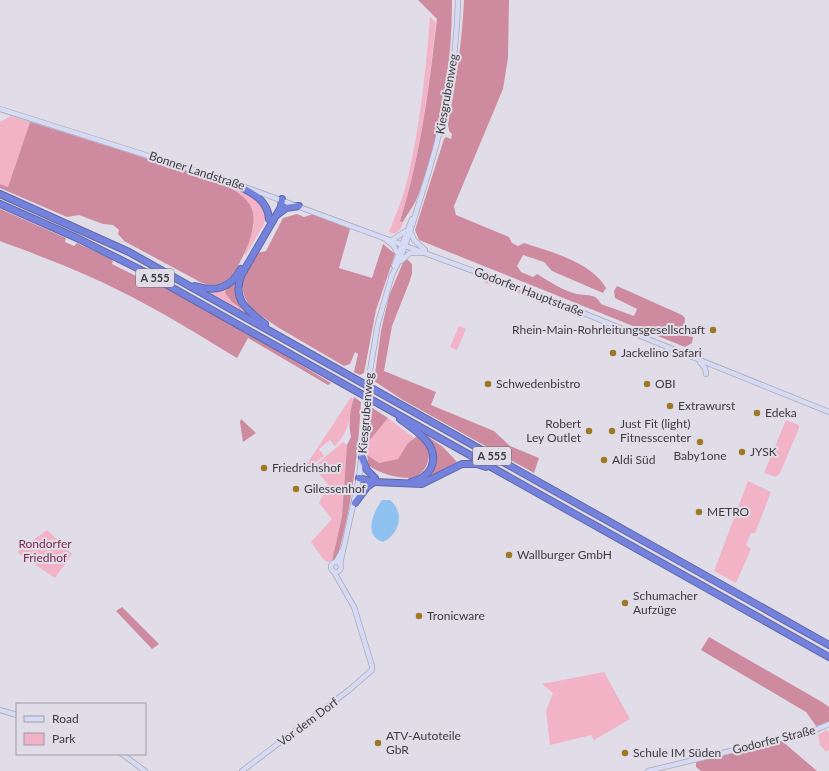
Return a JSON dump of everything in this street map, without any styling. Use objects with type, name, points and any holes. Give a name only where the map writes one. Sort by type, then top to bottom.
[{"type":"highway","points":[[231,182],[264,202],[272,218]]},
{"type":"highway","name":"A 555","points":[[0,194],[93,235],[184,282],[829,645]]},
{"type":"highway","points":[[282,199],[242,274],[238,285],[239,296],[251,314],[291,343]]},
{"type":"highway","name":"A 555","points":[[0,204],[77,238],[138,269],[829,657]]},
{"type":"highway","points":[[184,282],[210,290],[226,287],[238,274],[272,218],[286,208],[299,206]]},
{"type":"highway","points":[[378,403],[418,432],[428,443],[432,452],[432,465],[425,476],[417,481],[402,483]]},
{"type":"highway","points":[[362,458],[367,470],[374,480]]},
{"type":"highway","points":[[359,478],[388,482],[422,484],[453,468],[470,463],[477,464],[504,474]]},
{"type":"highway","points":[[355,503],[374,480]]},
{"type":"main road","name":"Kiesgrubenweg","points":[[392,277],[399,263],[443,123],[453,71],[458,0]]},
{"type":"main road","name":"Bonner Landstraße","points":[[0,109],[282,199],[404,244]]},
{"type":"main road","points":[[392,240],[409,232],[414,240],[428,253]]},
{"type":"main road","points":[[381,236],[393,245],[398,254]]},
{"type":"main road","name":"Kiesgrubenweg","points":[[338,563],[355,503],[362,458],[370,371],[378,324],[398,254],[404,244]]},
{"type":"main road","name":"Godorfer Hauptstraße","points":[[404,244],[565,305],[829,412]]},
{"type":"main road","name":"Godorfer Hauptstraße","points":[[399,263],[410,253],[428,253]]},
{"type":"main road","points":[[699,360],[705,368],[706,374]]},
{"type":"main road","points":[[338,563],[341,569],[336,572],[331,566],[338,563]]},
{"type":"main road","name":"Vor dem Dorf","points":[[242,771],[349,690],[372,670],[354,607],[338,581],[336,572]]},
{"type":"main road","points":[[0,710],[16,715]]},
{"type":"main road","name":"Godorfer Straße","points":[[648,771],[813,731],[829,724]]},
{"type":"main road","points":[[123,755],[145,771]]},
{"type":"green space","points":[[430,17],[436,23],[419,147],[400,220],[403,222],[398,231],[392,233],[389,232],[400,205],[408,177],[416,138]]},
{"type":"green space","points":[[11,116],[30,122],[8,187],[0,184],[0,122]]},
{"type":"green space","points":[[229,185],[246,192],[264,206],[266,216],[264,224],[245,256],[245,251],[254,225],[239,194]]},
{"type":"green space","points":[[486,278],[551,302],[558,309],[498,285],[485,283],[484,280]]},
{"type":"green space","points":[[226,289],[225,293],[237,307],[242,307],[237,292],[257,320],[205,290]]},
{"type":"green space","points":[[459,326],[466,329],[457,350],[450,347]]},
{"type":"green space","points":[[351,397],[353,399],[350,418],[344,435],[335,446],[330,440],[319,449],[324,456],[301,473]]},
{"type":"green space","points":[[388,418],[414,438],[408,443],[399,459],[379,463],[367,455],[369,441]]},
{"type":"green space","points":[[786,420],[799,425],[799,428],[780,473],[776,477],[764,473]]},
{"type":"green space","points":[[343,442],[347,445],[342,516],[332,561],[328,562],[324,560],[311,542],[332,519],[319,503],[328,484],[313,467]]},
{"type":"green space","points":[[748,481],[771,492],[756,531],[751,533],[746,545],[751,549],[736,583],[714,571]]},
{"type":"green space","name":"Rondorfer Friedhof","points":[[47,530],[72,554],[55,578],[17,552]]},
{"type":"green space","points":[[604,672],[630,719],[594,740],[591,735],[550,745],[546,711],[553,693],[542,684]]},
{"type":"green space","points":[[826,730],[829,732],[829,750],[826,752],[820,745],[818,735]]},
{"type":"shaded area","points":[[418,0],[452,0],[450,50],[444,101],[433,150],[417,198],[403,222],[400,221],[414,171],[419,146],[431,70],[437,19]]},
{"type":"shaded area","points":[[464,0],[509,0],[508,58],[503,89],[454,206],[456,215],[509,237],[512,243],[518,246],[524,243],[570,259],[591,271],[606,288],[603,293],[552,271],[544,262],[523,255],[517,266],[521,272],[533,277],[537,274],[567,291],[597,298],[601,304],[634,316],[637,309],[615,298],[614,291],[617,286],[682,315],[685,318],[685,322],[679,333],[693,337],[692,343],[685,347],[419,240],[415,230],[444,139],[446,137],[451,139],[452,134],[449,131],[448,124],[454,93],[462,31]]},
{"type":"shaded area","points":[[30,122],[205,177],[222,183],[238,193],[250,205],[253,212],[253,228],[248,245],[234,273],[222,283],[213,285],[202,283],[124,241],[118,234],[119,230],[113,225],[103,224],[79,215],[67,217],[0,188],[0,184],[8,187]]},
{"type":"shaded area","points":[[0,209],[66,238],[65,242],[74,246],[77,243],[111,259],[113,261],[112,264],[152,284],[155,282],[278,351],[331,383],[328,385],[248,338],[237,358],[138,300],[63,265],[0,241]]},
{"type":"shaded area","points":[[297,214],[304,217],[313,214],[350,229],[339,268],[372,278],[383,244],[395,254],[376,310],[364,373],[360,375],[354,372],[358,354],[355,352],[350,364],[344,366],[279,328],[251,309],[244,296],[242,285],[248,268],[257,253],[266,251],[283,218]]},
{"type":"shaded area","points":[[407,259],[412,264],[412,274],[392,326],[384,371],[436,392],[431,405],[494,431],[510,446],[539,458],[534,473],[403,400],[374,381],[381,331],[389,296],[404,260]]},
{"type":"shaded area","points":[[240,275],[242,307],[240,308],[232,302],[225,293],[226,289],[233,284]]},
{"type":"shaded area","points":[[354,397],[361,402],[354,480],[347,519],[337,558],[332,561],[342,516],[347,445],[351,437],[350,417]]},
{"type":"shaded area","points":[[371,407],[388,418],[369,441]]},
{"type":"shaded area","points":[[241,419],[256,433],[243,442],[240,422]]},
{"type":"shaded area","points":[[417,436],[426,444],[429,454],[427,465],[420,474],[410,478],[399,477],[384,473],[369,466],[367,455],[379,463],[398,459],[408,443]]},
{"type":"shaded area","points":[[427,436],[443,447],[457,462],[429,478],[433,472],[437,457],[436,452]]},
{"type":"shaded area","points":[[122,607],[159,644],[152,649],[116,611]]},
{"type":"shaded area","points":[[709,637],[822,702],[829,707],[829,722],[816,726],[806,712],[701,650]]},
{"type":"shaded area","points":[[782,741],[817,771],[701,771],[696,767],[696,762]]},
{"type":"water","points":[[382,500],[390,500],[395,505],[399,517],[397,528],[389,538],[383,542],[373,535],[372,529],[373,517]]},
{"type":"place","name":"Rhein-Main-Rohrleitungsgesellschaft","points":[[713,330]]},
{"type":"place","name":"Jackelino Safari","points":[[613,353]]},
{"type":"place","name":"Schwedenbistro","points":[[488,384]]},
{"type":"place","name":"OBI","points":[[647,384]]},
{"type":"place","name":"Extrawurst","points":[[670,406]]},
{"type":"place","name":"Edeka","points":[[757,413]]},
{"type":"place","name":"Robert Ley Outlet","points":[[589,431]]},
{"type":"place","name":"Just Fit (light) Fitnesscenter","points":[[612,431]]},
{"type":"place","name":"Baby1one","points":[[700,442]]},
{"type":"place","name":"JYSK","points":[[742,452]]},
{"type":"place","name":"Aldi Süd","points":[[604,460]]},
{"type":"place","name":"Friedrichshof","points":[[264,468]]},
{"type":"place","name":"Gilessenhof","points":[[296,489]]},
{"type":"place","name":"METRO","points":[[699,512]]},
{"type":"place","name":"Wallburger GmbH","points":[[509,555]]},
{"type":"place","name":"Schumacher Aufzüge","points":[[625,603]]},
{"type":"place","name":"Tronicware","points":[[419,616]]},
{"type":"place","name":"ATV-Autoteile GbR","points":[[378,743]]},
{"type":"place","name":"Schule IM Süden","points":[[625,753]]}]
